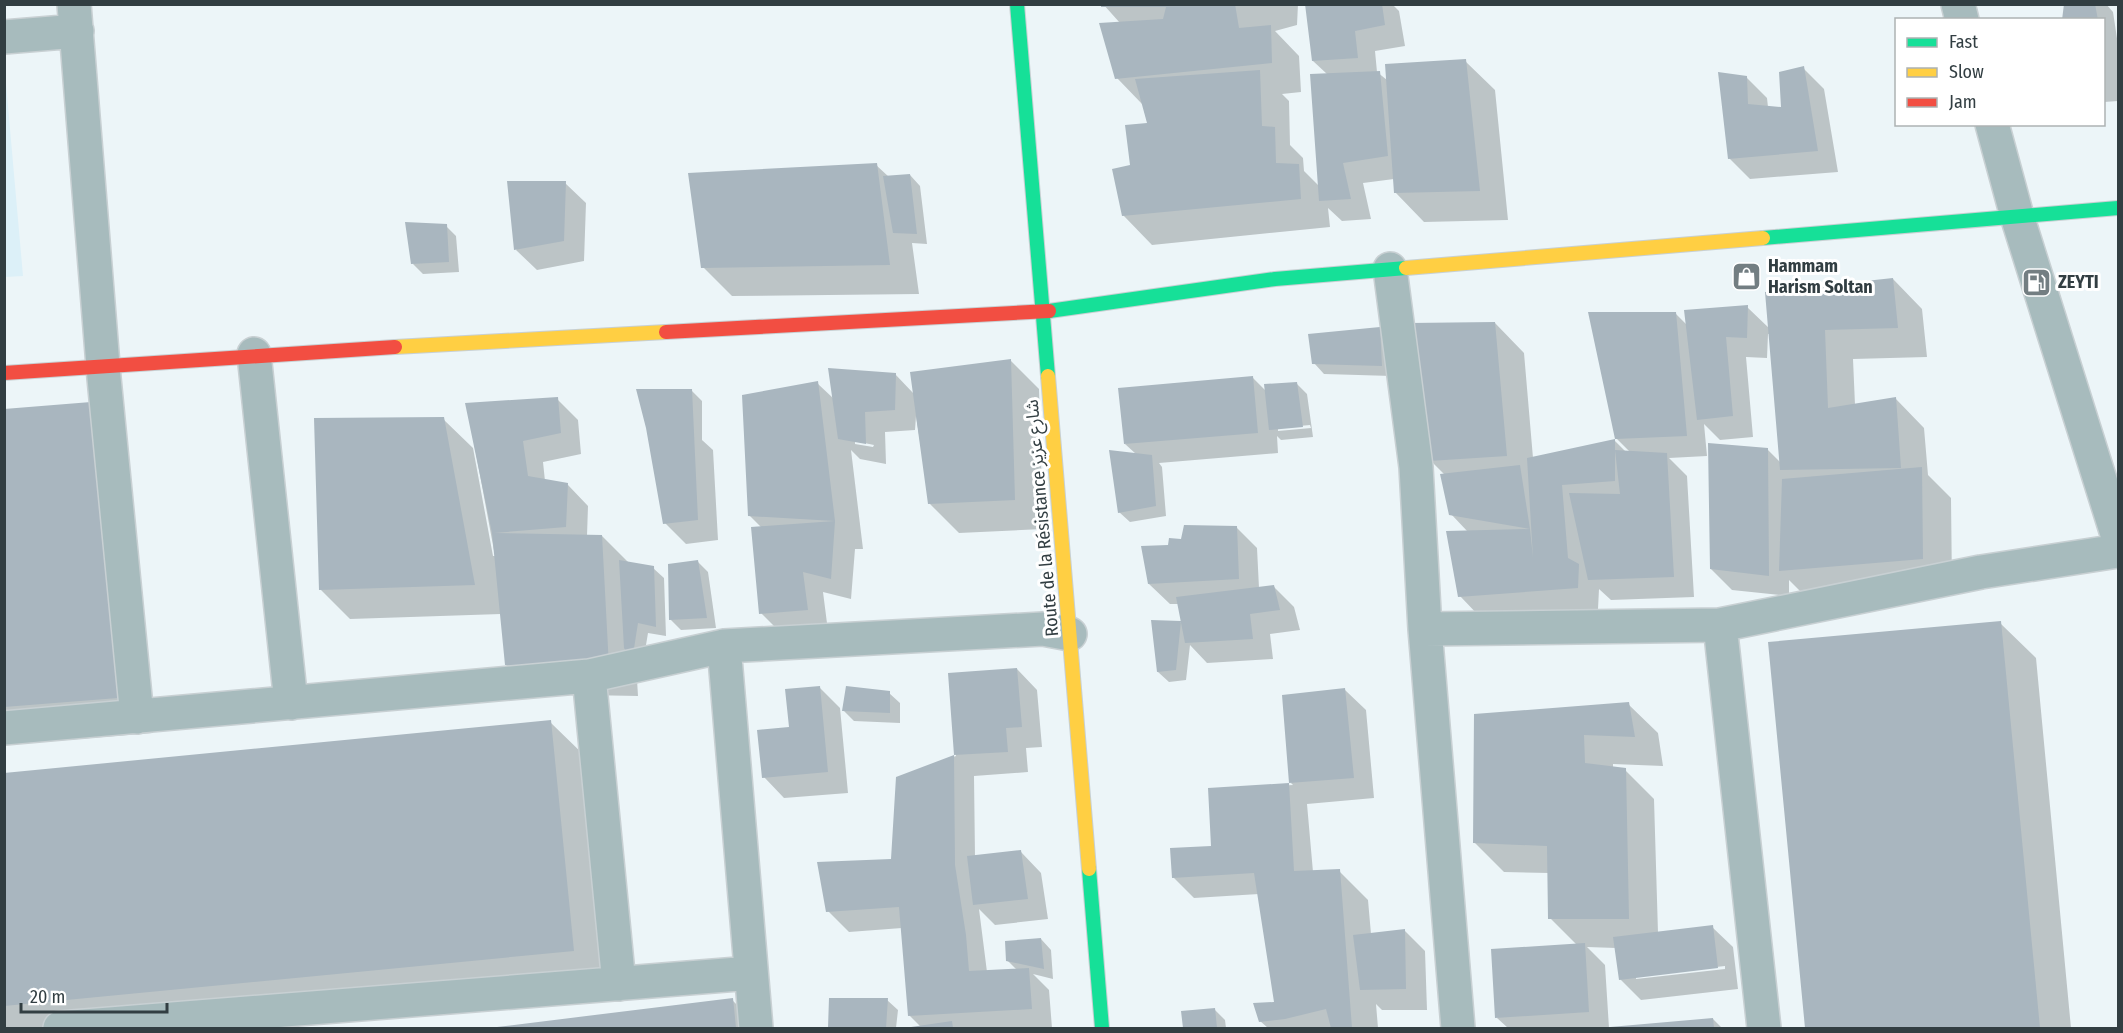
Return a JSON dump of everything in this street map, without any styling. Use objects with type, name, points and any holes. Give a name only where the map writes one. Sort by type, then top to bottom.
[{"type":"street","name":"Route de la Résistance شارع عزيز","points":[[1017,4],[1102,1029]]},
{"type":"street","points":[[4,37],[76,18],[104,365],[137,717]]},
{"type":"street","points":[[1993,126],[2017,216],[2118,537]]},
{"type":"street","points":[[4,373],[254,354],[1043,312],[1275,279],[2118,208]]},
{"type":"street","points":[[1389,269],[1416,467],[1425,629],[1458,1029]]},
{"type":"street","points":[[254,354],[291,703]]},
{"type":"street","points":[[1425,629],[1720,625],[1981,572],[2118,551]]},
{"type":"street","points":[[1720,625],[1764,1029]]},
{"type":"street","points":[[4,728],[589,676],[724,646],[1043,629],[1070,634]]},
{"type":"street","points":[[724,646],[756,1029]]},
{"type":"street","points":[[589,676],[619,984]]},
{"type":"street","points":[[60,1029],[751,973]]},
{"type":"shaded area","points":[[4,61],[23,276],[5,277],[4,277]]},
{"type":"building","points":[[1101,4],[1235,4],[1239,28],[1271,25],[1272,63],[1115,79],[1099,23],[1163,19],[1166,7],[1101,7]]},
{"type":"building","points":[[1305,4],[1382,4],[1385,25],[1355,31],[1358,58],[1312,61]]},
{"type":"building","points":[[2064,4],[2095,4],[2098,18],[2062,18]]},
{"type":"building","points":[[1466,59],[1480,191],[1394,193],[1385,64]]},
{"type":"building","points":[[1804,66],[1818,151],[1728,159],[1718,72],[1747,76],[1748,104],[1781,107],[1779,72]]},
{"type":"building","points":[[1260,70],[1262,126],[1275,127],[1276,163],[1299,164],[1301,199],[1122,216],[1112,169],[1130,165],[1125,125],[1147,123],[1135,79]]},
{"type":"building","points":[[1380,71],[1388,156],[1343,163],[1351,199],[1319,201],[1310,74]]},
{"type":"building","points":[[877,163],[890,265],[701,268],[688,173]]},
{"type":"building","points":[[910,174],[917,234],[893,233],[883,176]]},
{"type":"building","points":[[507,181],[566,181],[564,241],[514,250]]},
{"type":"building","points":[[405,222],[447,224],[449,262],[411,264]]},
{"type":"building","points":[[1893,278],[1898,328],[1825,330],[1828,408],[1896,397],[1901,468],[1780,470],[1765,292]]},
{"type":"building","points":[[1748,305],[1747,338],[1726,337],[1733,416],[1697,420],[1684,310]]},
{"type":"building","points":[[1588,312],[1676,312],[1687,436],[1615,439]]},
{"type":"building","points":[[1495,322],[1507,456],[1429,461],[1409,323]]},
{"type":"building","points":[[1380,327],[1382,366],[1312,364],[1308,334]]},
{"type":"building","points":[[1011,359],[1015,500],[928,504],[910,372]]},
{"type":"building","points":[[828,368],[896,373],[895,410],[865,412],[866,444],[838,439]]},
{"type":"building","points":[[1253,376],[1258,433],[1124,444],[1118,388]]},
{"type":"building","points":[[818,381],[835,521],[748,516],[742,395]]},
{"type":"building","points":[[1297,382],[1303,427],[1269,430],[1264,384]]},
{"type":"building","points":[[636,389],[692,389],[698,520],[663,524],[646,428]]},
{"type":"building","points":[[558,397],[561,433],[523,441],[528,476],[568,483],[566,527],[494,533],[602,535],[609,667],[505,665],[492,533],[465,403]]},
{"type":"building","points":[[91,402],[118,698],[4,707],[4,409]]},
{"type":"building","points":[[444,417],[475,585],[319,590],[314,418]]},
{"type":"building","points":[[1615,439],[1615,481],[1562,485],[1568,558],[1579,564],[1578,588],[1458,597],[1446,531],[1530,529],[1533,558],[1527,458]]},
{"type":"building","points":[[1708,443],[1768,448],[1769,576],[1710,569]]},
{"type":"building","points":[[1109,450],[1152,455],[1156,506],[1118,513]]},
{"type":"building","points":[[1615,450],[1667,453],[1674,577],[1588,580],[1569,493],[1620,494]]},
{"type":"building","points":[[1520,465],[1530,529],[1449,515],[1440,474]]},
{"type":"building","points":[[1922,467],[1923,559],[1779,571],[1782,479]]},
{"type":"building","points":[[835,521],[831,579],[803,572],[808,610],[759,614],[751,527]]},
{"type":"building","points":[[1184,525],[1237,526],[1239,579],[1148,584],[1141,546],[1168,545],[1169,538],[1181,539]]},
{"type":"building","points":[[619,560],[654,566],[656,627],[638,623],[632,661],[624,648]]},
{"type":"building","points":[[698,560],[707,618],[669,620],[668,564]]},
{"type":"building","points":[[1274,585],[1280,610],[1250,614],[1253,639],[1185,643],[1176,597]]},
{"type":"building","points":[[1151,620],[1181,621],[1176,670],[1157,672]]},
{"type":"building","points":[[2001,621],[2040,1028],[1805,1028],[1768,642]]},
{"type":"building","points":[[1017,668],[1022,727],[1006,728],[1008,752],[954,755],[948,673]]},
{"type":"building","points":[[820,686],[828,772],[762,778],[757,730],[789,727],[785,689]]},
{"type":"building","points":[[846,686],[890,691],[890,713],[842,711]]},
{"type":"building","points":[[1345,688],[1354,778],[1289,783],[1282,695]]},
{"type":"building","points":[[1629,702],[1635,737],[1584,735],[1585,763],[1626,768],[1629,919],[1548,919],[1547,846],[1473,843],[1474,714]]},
{"type":"building","points":[[551,720],[574,951],[4,1006],[4,773]]},
{"type":"building","points":[[954,755],[955,865],[969,971],[1029,968],[1032,1009],[908,1016],[899,907],[826,912],[817,862],[891,859],[896,777]]},
{"type":"building","points":[[1289,783],[1294,871],[1340,869],[1352,1028],[1331,1028],[1326,1009],[1285,1019],[1259,1022],[1253,1003],[1274,1002],[1254,873],[1172,878],[1170,848],[1211,846],[1208,788]]},
{"type":"building","points":[[1021,850],[1028,899],[973,905],[967,856]]},
{"type":"building","points":[[1713,925],[1718,968],[1619,980],[1613,937]]},
{"type":"building","points":[[1405,929],[1406,989],[1360,990],[1353,935]]},
{"type":"building","points":[[1041,938],[1044,969],[1006,961],[1005,941]]},
{"type":"building","points":[[1585,943],[1589,1012],[1495,1018],[1491,949]]},
{"type":"building","points":[[733,998],[736,1028],[497,1028],[497,1027]]},
{"type":"building","points":[[829,998],[888,998],[886,1028],[828,1028]]},
{"type":"building","points":[[1215,1008],[1217,1028],[1183,1028],[1181,1011]]},
{"type":"building","points":[[1713,1018],[1714,1028],[1610,1028],[1610,1027]]},
{"type":"building","points":[[952,1021],[953,1028],[911,1028],[911,1027]]},
{"type":"traffic: fast","points":[[1017,4],[1048,376]]},
{"type":"traffic: fast","points":[[1763,238],[2118,208]]},
{"type":"traffic: fast","points":[[1049,311],[1275,279],[1406,268]]},
{"type":"traffic: fast","points":[[1089,869],[1102,1028]]},
{"type":"traffic: slow","points":[[1406,268],[1763,238]]},
{"type":"traffic: slow","points":[[395,347],[666,332]]},
{"type":"traffic: slow","points":[[1048,376],[1089,869]]},
{"type":"traffic: jam","points":[[666,332],[1049,311]]},
{"type":"traffic: jam","points":[[4,373],[395,347]]},
{"type":"place","name":"Hammam Harism Soltan","points":[[1747,276]]},
{"type":"place","name":"ZEYTI","points":[[2037,282]]}]
